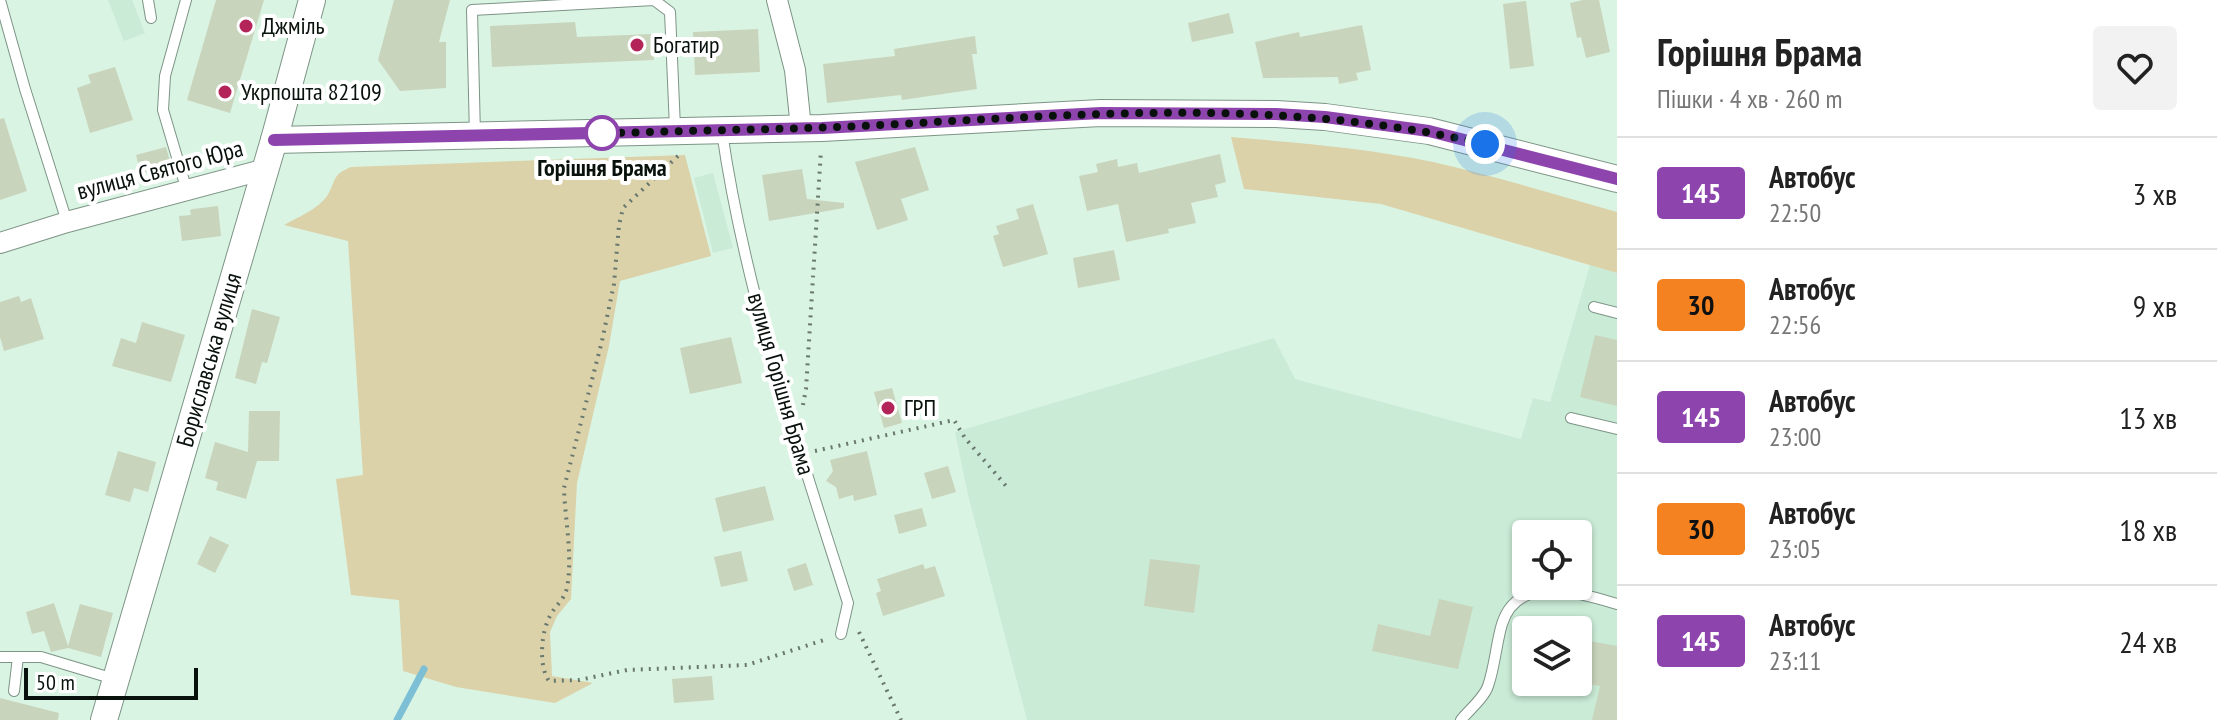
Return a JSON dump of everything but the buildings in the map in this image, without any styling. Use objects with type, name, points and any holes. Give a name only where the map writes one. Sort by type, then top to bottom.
[{"type":"street","name":"Бориславська вулиця","points":[[104,720],[266,169],[312,0]]},
{"type":"street","points":[[777,0],[811,128]]},
{"type":"street","points":[[274,140],[476,138],[679,141],[722,130],[1101,113],[1276,114],[1325,117],[1429,131],[1617,179]]},
{"type":"street","name":"вулиця Святого Юра","points":[[0,243],[266,169]]},
{"type":"lane","name":"вулиця Святого Юра","points":[[0,0],[67,222]]},
{"type":"lane","points":[[148,0],[151,18]]},
{"type":"lane","points":[[186,0],[165,76],[163,110],[187,191]]},
{"type":"lane","points":[[476,138],[472,10],[654,0],[670,12],[679,141]]},
{"type":"lane","name":"вулиця Горішня Брама","points":[[722,130],[727,175],[753,288],[848,603]]},
{"type":"lane","points":[[1594,307],[1617,313]]},
{"type":"lane","points":[[1571,418],[1617,429]]},
{"type":"lane","points":[[1461,720],[1487,689],[1503,621],[1515,602],[1527,594],[1542,590],[1561,590],[1617,604]]},
{"type":"lane","points":[[841,634],[848,603]]},
{"type":"lane","points":[[0,657],[41,657],[116,679]]},
{"type":"lane","points":[[14,691],[18,657]]},
{"type":"path","points":[[794,429],[806,389],[811,128]]},
{"type":"path","points":[[679,141],[623,208],[614,284],[602,341],[564,488],[568,514],[568,579],[561,603],[547,621],[544,673],[549,681],[563,682],[627,670],[747,665],[841,634]]},
{"type":"path","points":[[801,454],[954,420],[965,438],[1007,487]]},
{"type":"path","points":[[848,603],[901,720]]},
{"type":"shaded area","points":[[108,0],[132,0],[145,33],[124,41]]},
{"type":"shaded area","points":[[1231,137],[1333,146],[1408,157],[1479,173],[1617,212],[1617,273],[1381,204],[1244,189]]},
{"type":"shaded area","points":[[685,155],[711,256],[620,281],[609,346],[577,483],[571,599],[557,616],[550,632],[552,676],[593,683],[555,703],[456,687],[403,671],[399,600],[351,595],[336,479],[363,475],[348,241],[284,225],[318,205],[327,196],[337,175],[351,167]]},
{"type":"shaded area","points":[[713,173],[733,248],[713,253],[694,178]]},
{"type":"shaded area","points":[[1590,265],[1617,273],[1617,720],[1027,720],[968,495],[955,432],[1274,338],[1295,379],[1521,439],[1533,398],[1550,402]]},
{"type":"waterway","points":[[397,720],[424,669]]},
{"type":"bus line","name":"145","points":[[274,140],[476,138],[822,128],[1182,111],[1325,117],[1378,123],[1485,144],[1617,179]]},
{"type":"place","name":"Джміль","points":[[246,26]]},
{"type":"place","name":"Богатир","points":[[637,45]]},
{"type":"place","name":"Укрпошта 82109","points":[[225,92]]},
{"type":"place","name":"Горішня Брама","points":[[602,133]]},
{"type":"place","name":"ГРП","points":[[888,408]]},
{"type":"route","points":[[602,133],[590,134],[822,128],[1182,111],[1325,117],[1429,131],[1485,144]]}]
